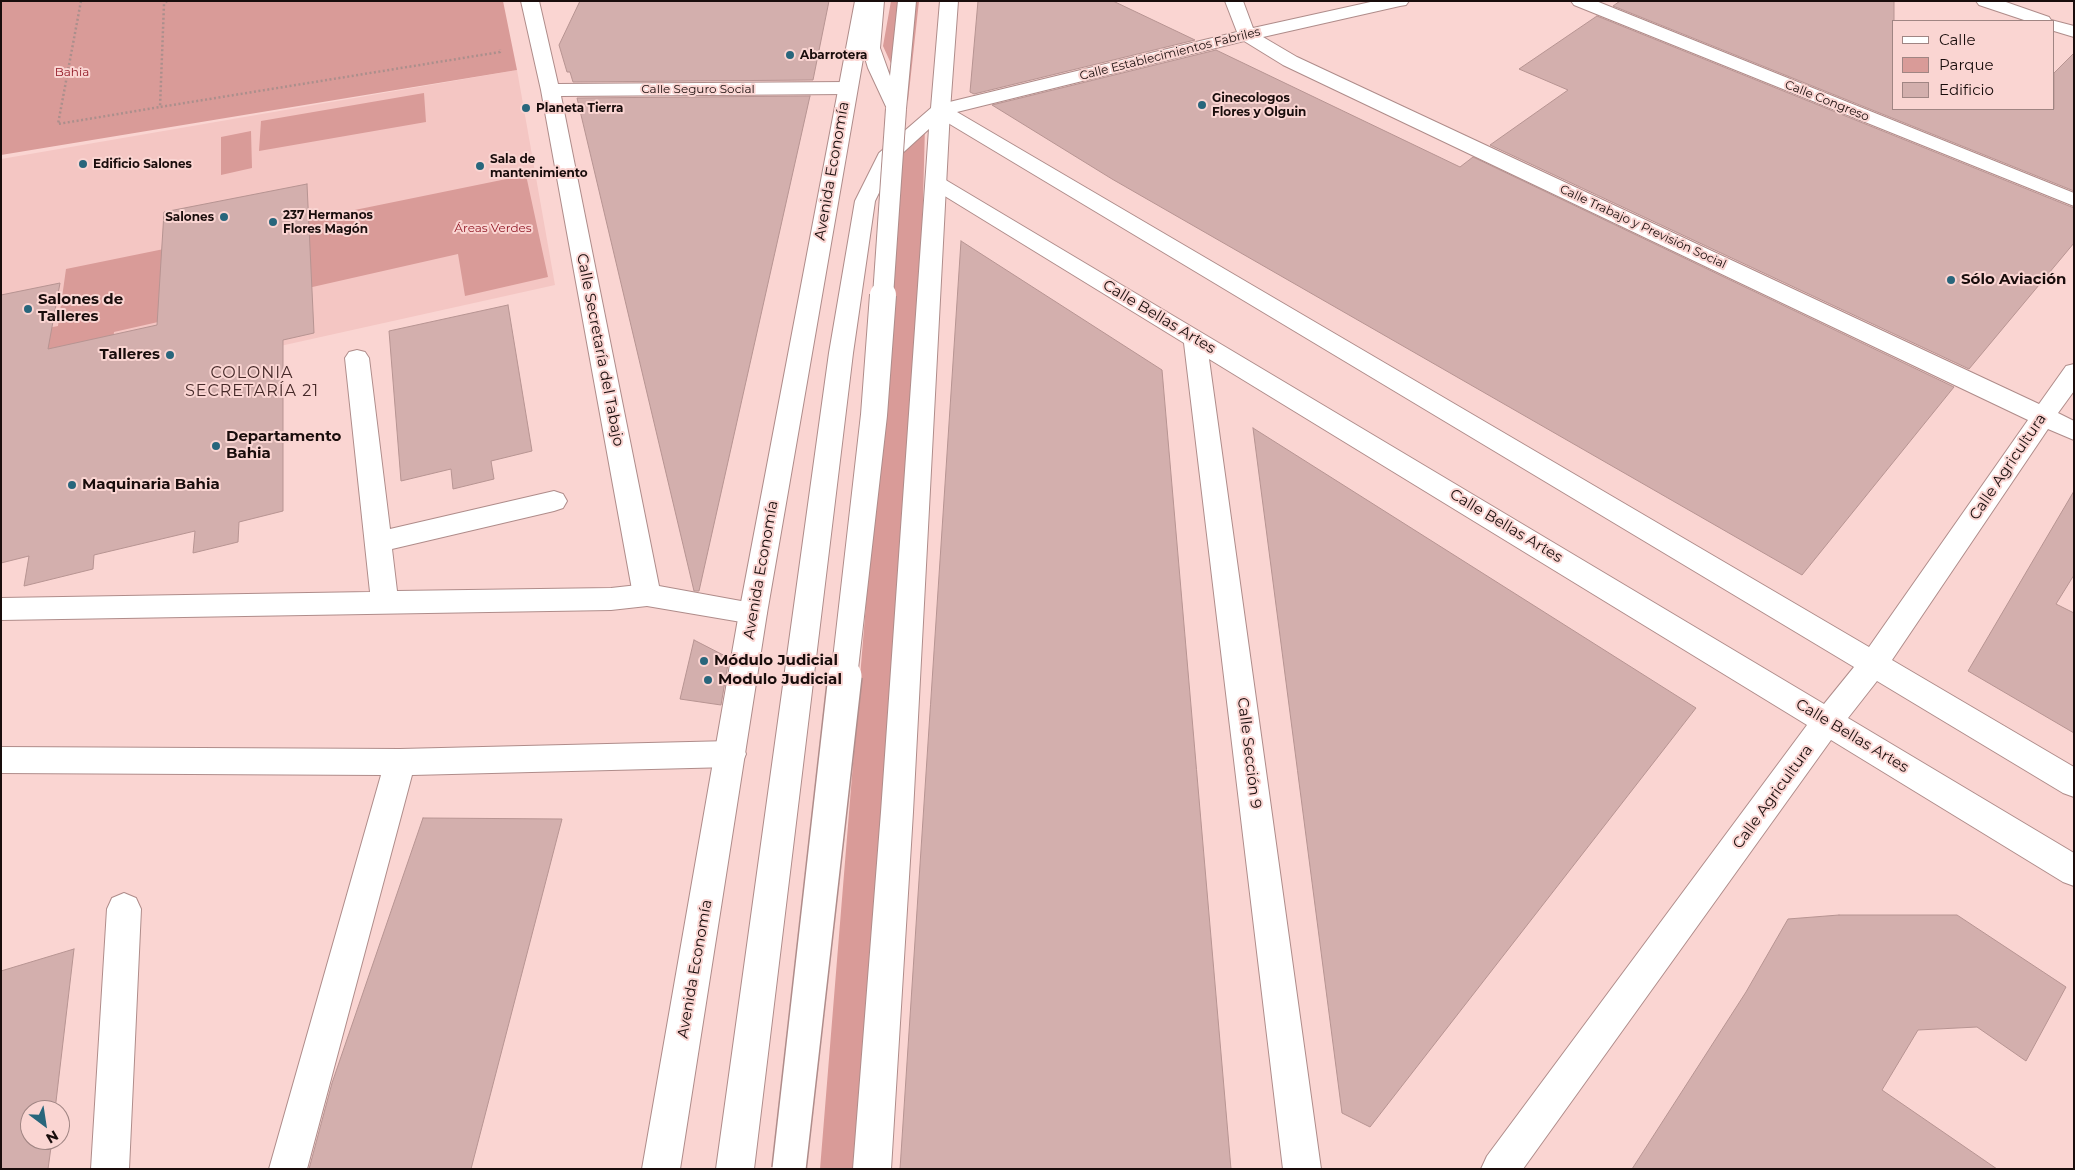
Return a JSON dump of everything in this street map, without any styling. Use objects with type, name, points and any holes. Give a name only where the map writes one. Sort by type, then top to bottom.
[{"type":"street","name":"Avenida Economía","points":[[661,1169],[753,613],[864,1]]},
{"type":"street","points":[[875,1],[871,48],[877,68],[896,109]]},
{"type":"street","points":[[789,1169],[874,415],[896,109],[907,1]]},
{"type":"street","points":[[872,1169],[897,822],[940,110],[949,1]]},
{"type":"street","points":[[1234,1],[1247,35]]},
{"type":"street","name":"Calle Establecimientos Fabriles","points":[[940,110],[1247,35],[1400,1]]},
{"type":"street","name":"Calle Congreso","points":[[1580,1],[2074,200]]},
{"type":"street","points":[[1984,1],[2040,20]]},
{"type":"street","name":"Calle Secretaría del Tabajo","points":[[535,5],[647,595]]},
{"type":"street","points":[[2055,25],[2074,32]]},
{"type":"street","name":"Calle Trabajo y Previsión Social","points":[[1247,35],[1299,65],[2074,431]]},
{"type":"street","name":"Calle Seguro Social","points":[[550,90],[847,88]]},
{"type":"street","points":[[735,1169],[841,353],[865,201],[886,156],[940,110]]},
{"type":"street","points":[[940,110],[2074,783]]},
{"type":"street","name":"Calle Bellas Artes","points":[[937,184],[1195,338],[2074,871]]},
{"type":"street","name":"Calle Sección 9","points":[[1195,338],[1302,1169]]},
{"type":"street","points":[[357,358],[385,604]]},
{"type":"street","name":"Calle Agricultura","points":[[1500,1169],[1828,721],[1874,663],[2074,372]]},
{"type":"street","points":[[378,542],[554,501]]},
{"type":"street","points":[[1,609],[385,604],[611,599],[647,595],[753,613]]},
{"type":"street","points":[[1,760],[400,762],[731,754]]},
{"type":"street","points":[[288,1169],[400,762]]},
{"type":"street","points":[[110,1169],[124,910]]},
{"type":"path","points":[[81,1],[58,124],[500,52]]},
{"type":"path","points":[[160,107],[164,4],[167,1]]},
{"type":"shaded area","name":"237 Hermanos Flores Magón","points":[[517,70],[555,285],[1,408],[1,159]]},
{"type":"green space","name":"Bahia","points":[[1,1],[503,1],[517,70],[1,155]]},
{"type":"green space","points":[[891,1],[919,1],[908,101],[883,46]]},
{"type":"green space","points":[[424,93],[426,122],[259,151],[261,121]]},
{"type":"green space","points":[[925,126],[915,504],[862,1169],[820,1169],[903,149]]},
{"type":"green space","points":[[251,131],[252,168],[221,175],[221,137]]},
{"type":"green space","name":"Áreas Verdes","points":[[526,175],[548,277],[465,296],[458,254],[114,332],[110,379],[1,337],[58,326],[66,269]]},
{"type":"building","points":[[580,1],[829,1],[813,80],[573,82],[570,72],[567,72],[559,45]]},
{"type":"building","points":[[978,1],[1113,1],[1195,40],[974,94],[970,92]]},
{"type":"building","points":[[1620,1],[1894,1],[1894,20],[1892,20],[1892,110],[2055,110],[2055,72],[2074,53],[2074,191],[1613,6]]},
{"type":"building","points":[[1597,16],[2074,208],[2074,243],[1969,369],[1490,145],[1568,90],[1519,69]]},
{"type":"building","points":[[1216,50],[1460,167],[1473,157],[1954,387],[1802,575],[1112,179],[992,105]]},
{"type":"building","points":[[810,96],[699,591],[694,591],[577,98]]},
{"type":"building","points":[[307,184],[314,333],[283,340],[283,511],[239,522],[238,542],[193,553],[195,531],[94,555],[93,569],[24,586],[29,556],[1,563],[1,295],[60,283],[48,349],[157,325],[164,212]]},
{"type":"building","points":[[961,241],[1162,370],[1231,1169],[900,1169]]},
{"type":"building","points":[[508,305],[532,451],[491,461],[494,479],[453,489],[451,469],[401,481],[389,331]]},
{"type":"building","points":[[1253,428],[1696,708],[1370,1127],[1342,1113]]},
{"type":"building","points":[[2074,491],[2074,575],[2056,604],[2074,613],[2074,733],[1968,671]]},
{"type":"building","name":"Modulo Judicial","points":[[694,640],[729,658],[721,705],[680,699]]},
{"type":"building","points":[[423,818],[562,819],[471,1169],[309,1169],[332,1083]]},
{"type":"building","points":[[1839,915],[1957,915],[2066,987],[2026,1061],[1977,1027],[1918,1030],[1882,1090],[1997,1169],[1632,1169],[1746,992],[1788,919]]},
{"type":"building","points":[[74,949],[56,1100],[20,1100],[20,1150],[51,1150],[48,1169],[1,1169],[1,971]]},
{"type":"place","name":"Abarrotera","points":[[790,55]]},
{"type":"place","name":"Ginecologos Flores y Olguin","points":[[1202,105]]},
{"type":"place","name":"Planeta Tierra","points":[[526,108]]},
{"type":"place","name":"Edificio Salones","points":[[83,164]]},
{"type":"place","name":"Sala de mantenimiento","points":[[480,166]]},
{"type":"place","name":"Salones","points":[[224,217]]},
{"type":"place","name":"237 Hermanos Flores Magón","points":[[273,222]]},
{"type":"place","name":"Sólo Aviación","points":[[1951,280]]},
{"type":"place","name":"Salones de Talleres","points":[[28,309]]},
{"type":"place","name":"Talleres","points":[[170,355]]},
{"type":"place","name":"Departamento Bahia","points":[[216,446]]},
{"type":"place","name":"Maquinaria Bahia","points":[[72,485]]},
{"type":"place","name":"Módulo Judicial","points":[[704,661]]},
{"type":"place","name":"Modulo Judicial","points":[[708,680]]},
{"type":"district","name":"COLONIA SECRETARÍA 21","points":[[252,382]]}]
